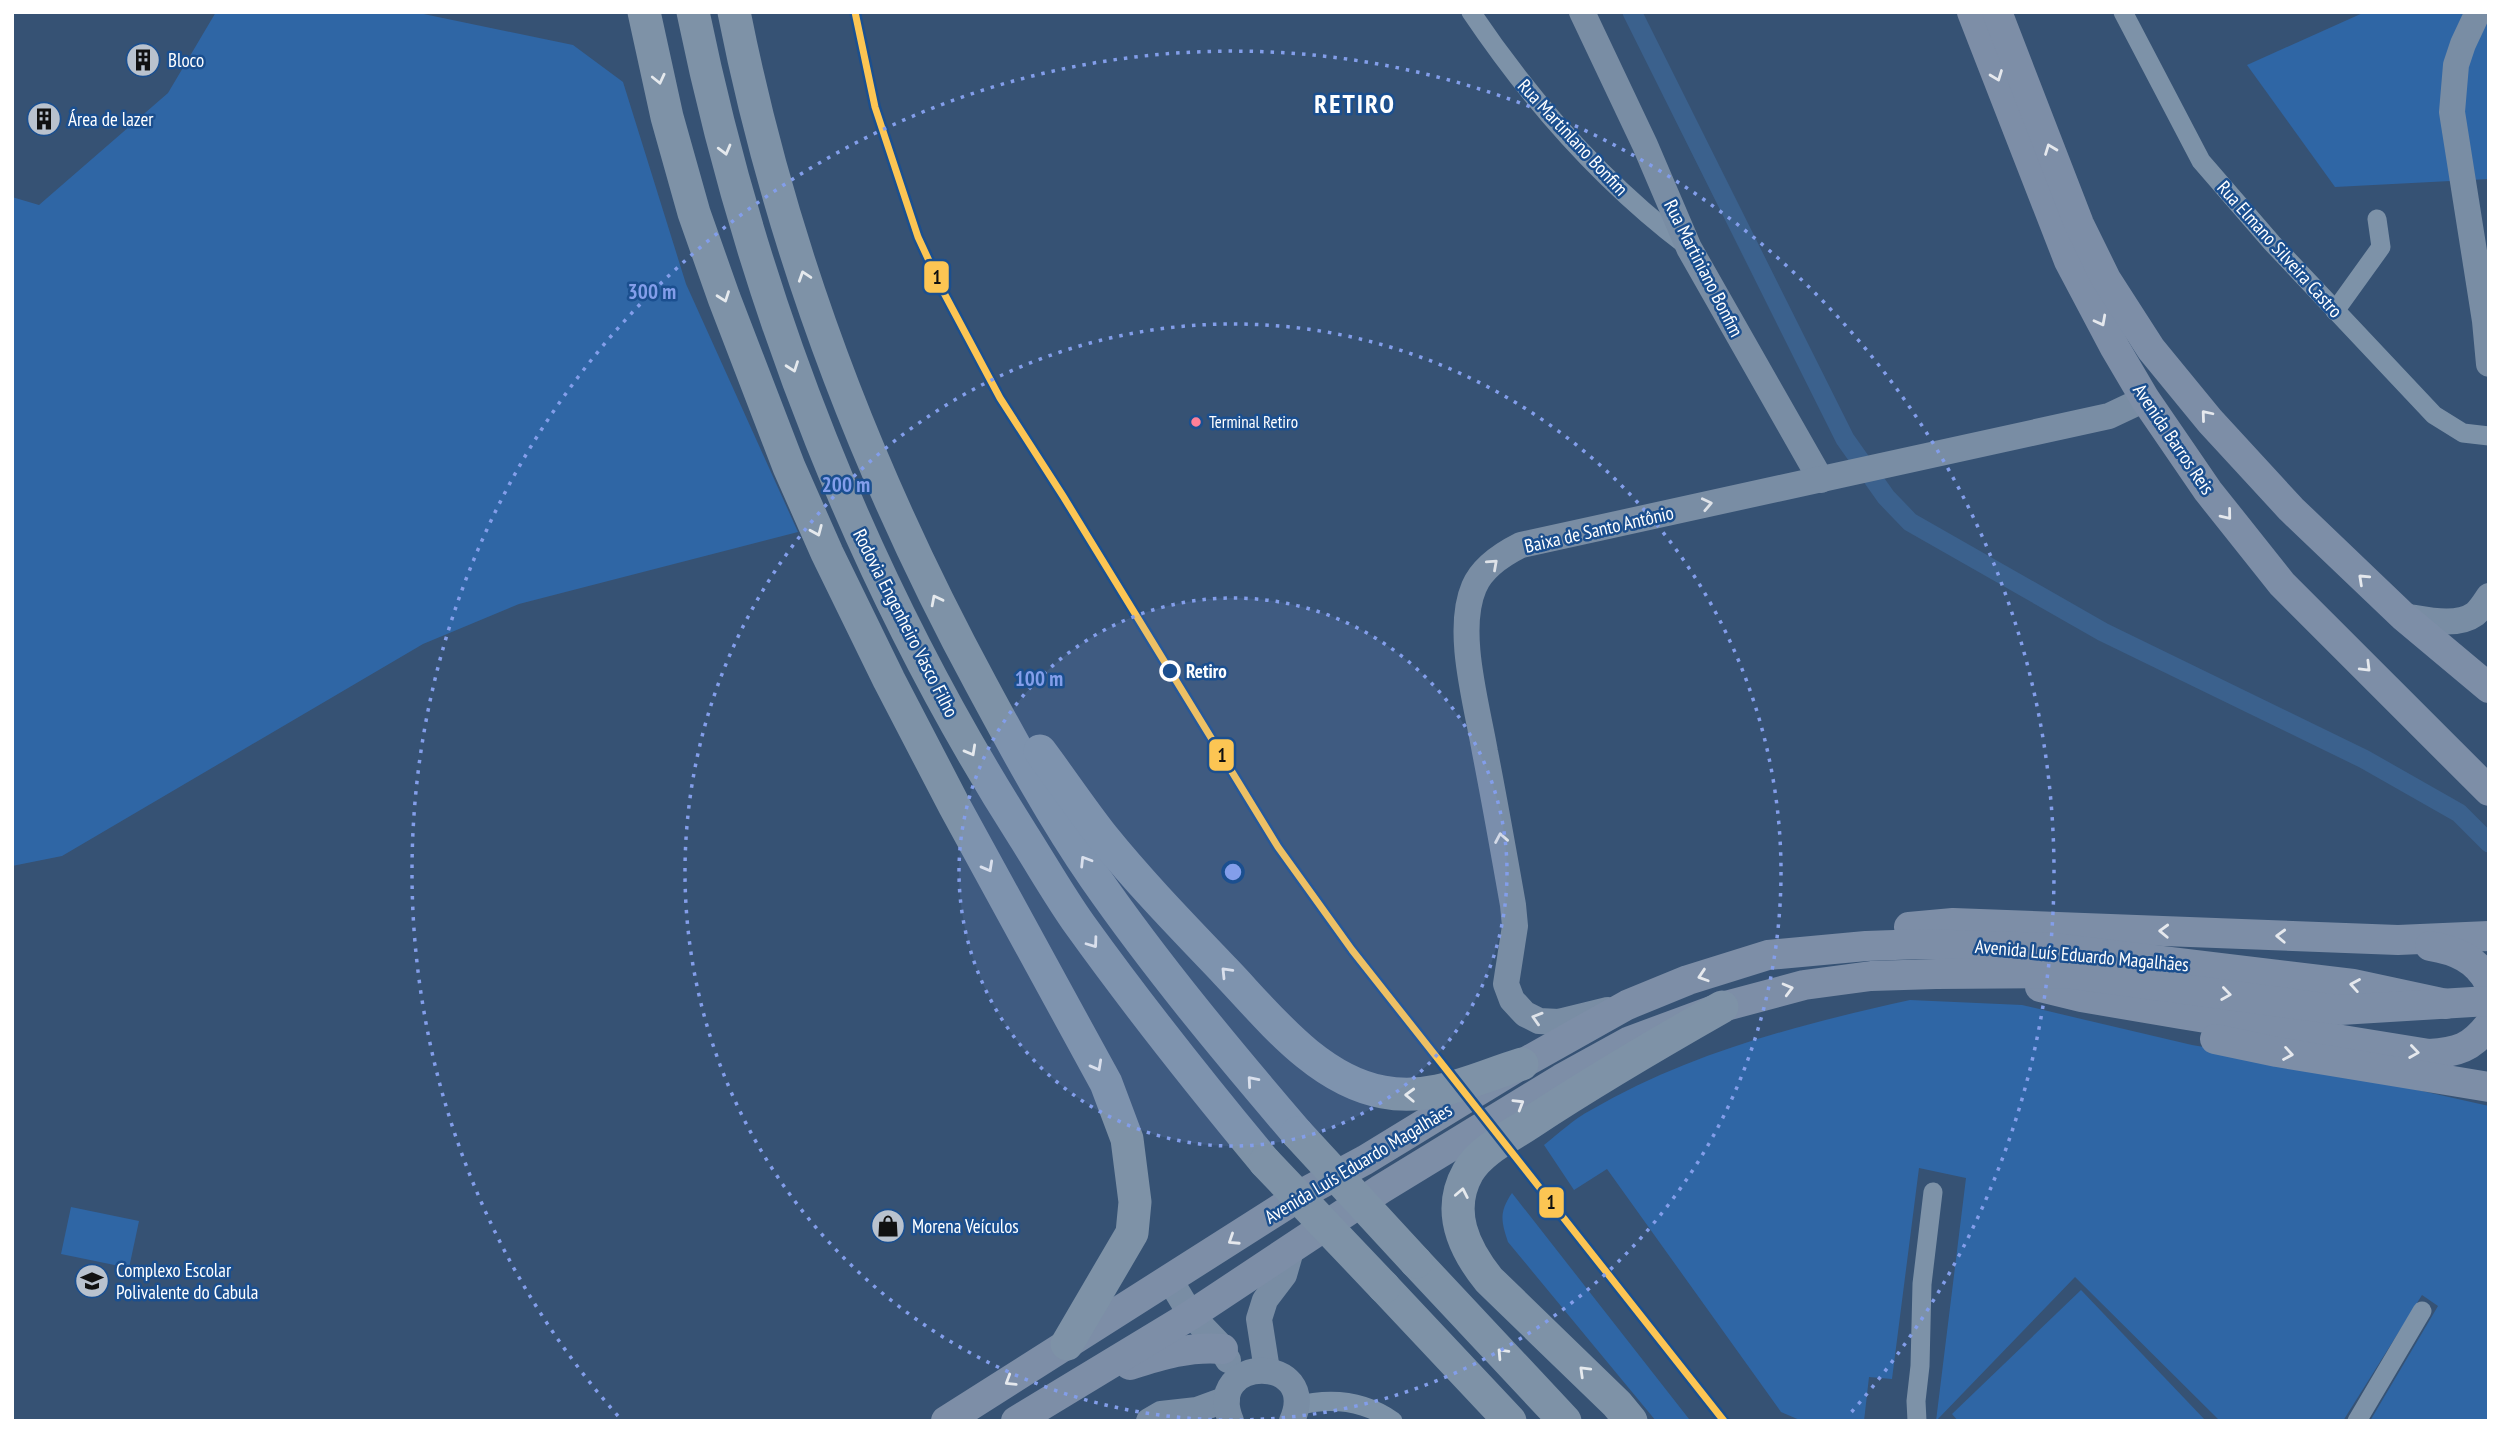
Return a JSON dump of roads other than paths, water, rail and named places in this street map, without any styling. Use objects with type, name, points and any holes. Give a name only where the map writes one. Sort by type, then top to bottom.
[{"type":"highway","points":[[644,12],[667,117],[694,213],[789,467],[883,668],[1106,1083],[1127,1139],[1135,1202],[1132,1233],[1067,1344]]},
{"type":"highway","points":[[676,12],[712,102]]},
{"type":"highway","name":"Rodovia Engenheiro Vasco Filho","points":[[694,12],[712,102],[738,199],[792,367],[862,538],[919,658],[982,769],[1078,923],[1176,1055],[1265,1162],[1510,1421]]},
{"type":"highway","name":"Rodovia Engenheiro Vasco Filho","points":[[734,12],[776,185],[829,353],[897,518],[956,638],[1018,753],[1094,876],[1207,1028],[1297,1133],[1565,1421]]},
{"type":"highway","points":[[956,638],[1104,837],[1151,892],[1264,1012],[1321,1063],[1361,1086],[1381,1092],[1417,1096],[1522,1064]]},
{"type":"highway","points":[[1631,1421],[1618,1404],[1489,1280],[1471,1257],[1461,1233],[1461,1188],[1468,1171],[1481,1156],[1571,1096],[1722,1007]]},
{"type":"main road","name":"Rua Martiniano Bonfim","points":[[1582,12],[1645,145],[1689,248],[1821,480]]},
{"type":"main road","name":"Avenida Barros Reis","points":[[1972,12],[2069,261],[2145,399],[2208,491],[2282,584],[2443,746],[2487,785]]},
{"type":"main road","name":"Avenida Barros Reis","points":[[1997,12],[2079,224],[2106,279],[2134,325],[2238,452],[2291,509],[2403,616],[2489,688]]},
{"type":"main road","points":[[2478,12],[2456,65],[2452,112],[2487,320],[2489,364]]},
{"type":"main road","points":[[2134,325],[2143,360],[2145,399]]},
{"type":"main road","name":"Baixa de Santo Antônio","points":[[1627,1006],[1559,1022],[1539,1021],[1525,1014],[1512,1000],[1506,984],[1515,926],[1513,905],[1467,649],[1467,621],[1473,589],[1491,564],[1521,545],[2109,416],[2145,399]]},
{"type":"main road","points":[[2403,616],[2454,620],[2484,608]]},
{"type":"main road","points":[[1768,955],[1861,932],[1953,923],[2398,940],[2489,936]]},
{"type":"main road","points":[[2398,940],[2453,949],[2471,961],[2489,983]]},
{"type":"main road","name":"Avenida Luís Eduardo Magalhães","points":[[946,1421],[1311,1189],[1365,1160],[1522,1064],[1627,1006],[1688,980],[1768,955],[1922,944],[2053,948],[2353,984],[2466,1003]]},
{"type":"main road","name":"Avenida Luís Eduardo Magalhães","points":[[1016,1421],[1191,1315],[1381,1189],[1562,1079],[1630,1041],[1722,1007],[1804,985],[1871,976],[1987,973],[2064,974],[2340,1010],[2466,1003]]},
{"type":"main road","points":[[1987,973],[2081,997],[2180,1031],[2265,1050],[2489,1087]]},
{"type":"main road","points":[[2081,997],[2429,1054],[2451,1052],[2476,1042],[2489,1025]]},
{"type":"main road","name":"Avenida Luís Eduardo Magalhães","points":[[1267,1370],[1259,1319],[1265,1300],[1284,1275],[1292,1247]]},
{"type":"main road","points":[[1170,1280],[1191,1315],[1223,1349],[1230,1409]]},
{"type":"main road","points":[[1083,1379],[1172,1352],[1202,1347],[1223,1349]]},
{"type":"main road","points":[[1230,1409],[1248,1372],[1267,1370],[1278,1373],[1294,1389],[1294,1413]]},
{"type":"main road","points":[[1149,1421],[1161,1414],[1230,1409]]},
{"type":"street","name":"Rua Martinlano Bonfim","points":[[1471,12],[1504,61],[1572,142],[1634,203],[1689,248]]},
{"type":"street","name":"Rua Elmano Silveira Castro","points":[[2123,12],[2201,161],[2272,243],[2434,415],[2463,433],[2489,436]]},
{"type":"street","points":[[2336,311],[2381,247],[2377,219]]},
{"type":"street","points":[[1917,1421],[1922,1284],[1933,1192]]},
{"type":"street","points":[[2357,1421],[2422,1311]]},
{"type":"street","points":[[1294,1413],[1328,1401],[1348,1402],[1381,1412],[1393,1421]]},
{"type":"waterway","points":[[1632,12],[1845,439],[1886,497],[1910,522],[2103,632],[2364,759],[2459,813],[2489,843]]},
{"type":"place","name":"Bloco","points":[[143,60]]},
{"type":"place","name":"Área de lazer","points":[[44,119]]},
{"type":"place","name":"Terminal Retiro","points":[[1196,422]]},
{"type":"place","name":"Retiro","points":[[1170,671]]},
{"type":"place","name":"Morena Veículos","points":[[888,1226]]},
{"type":"place","name":"Complexo Escolar Polivalente do Cabula","points":[[92,1281]]},
{"type":"district","name":"RETIRO","points":[[1355,103]]}]
